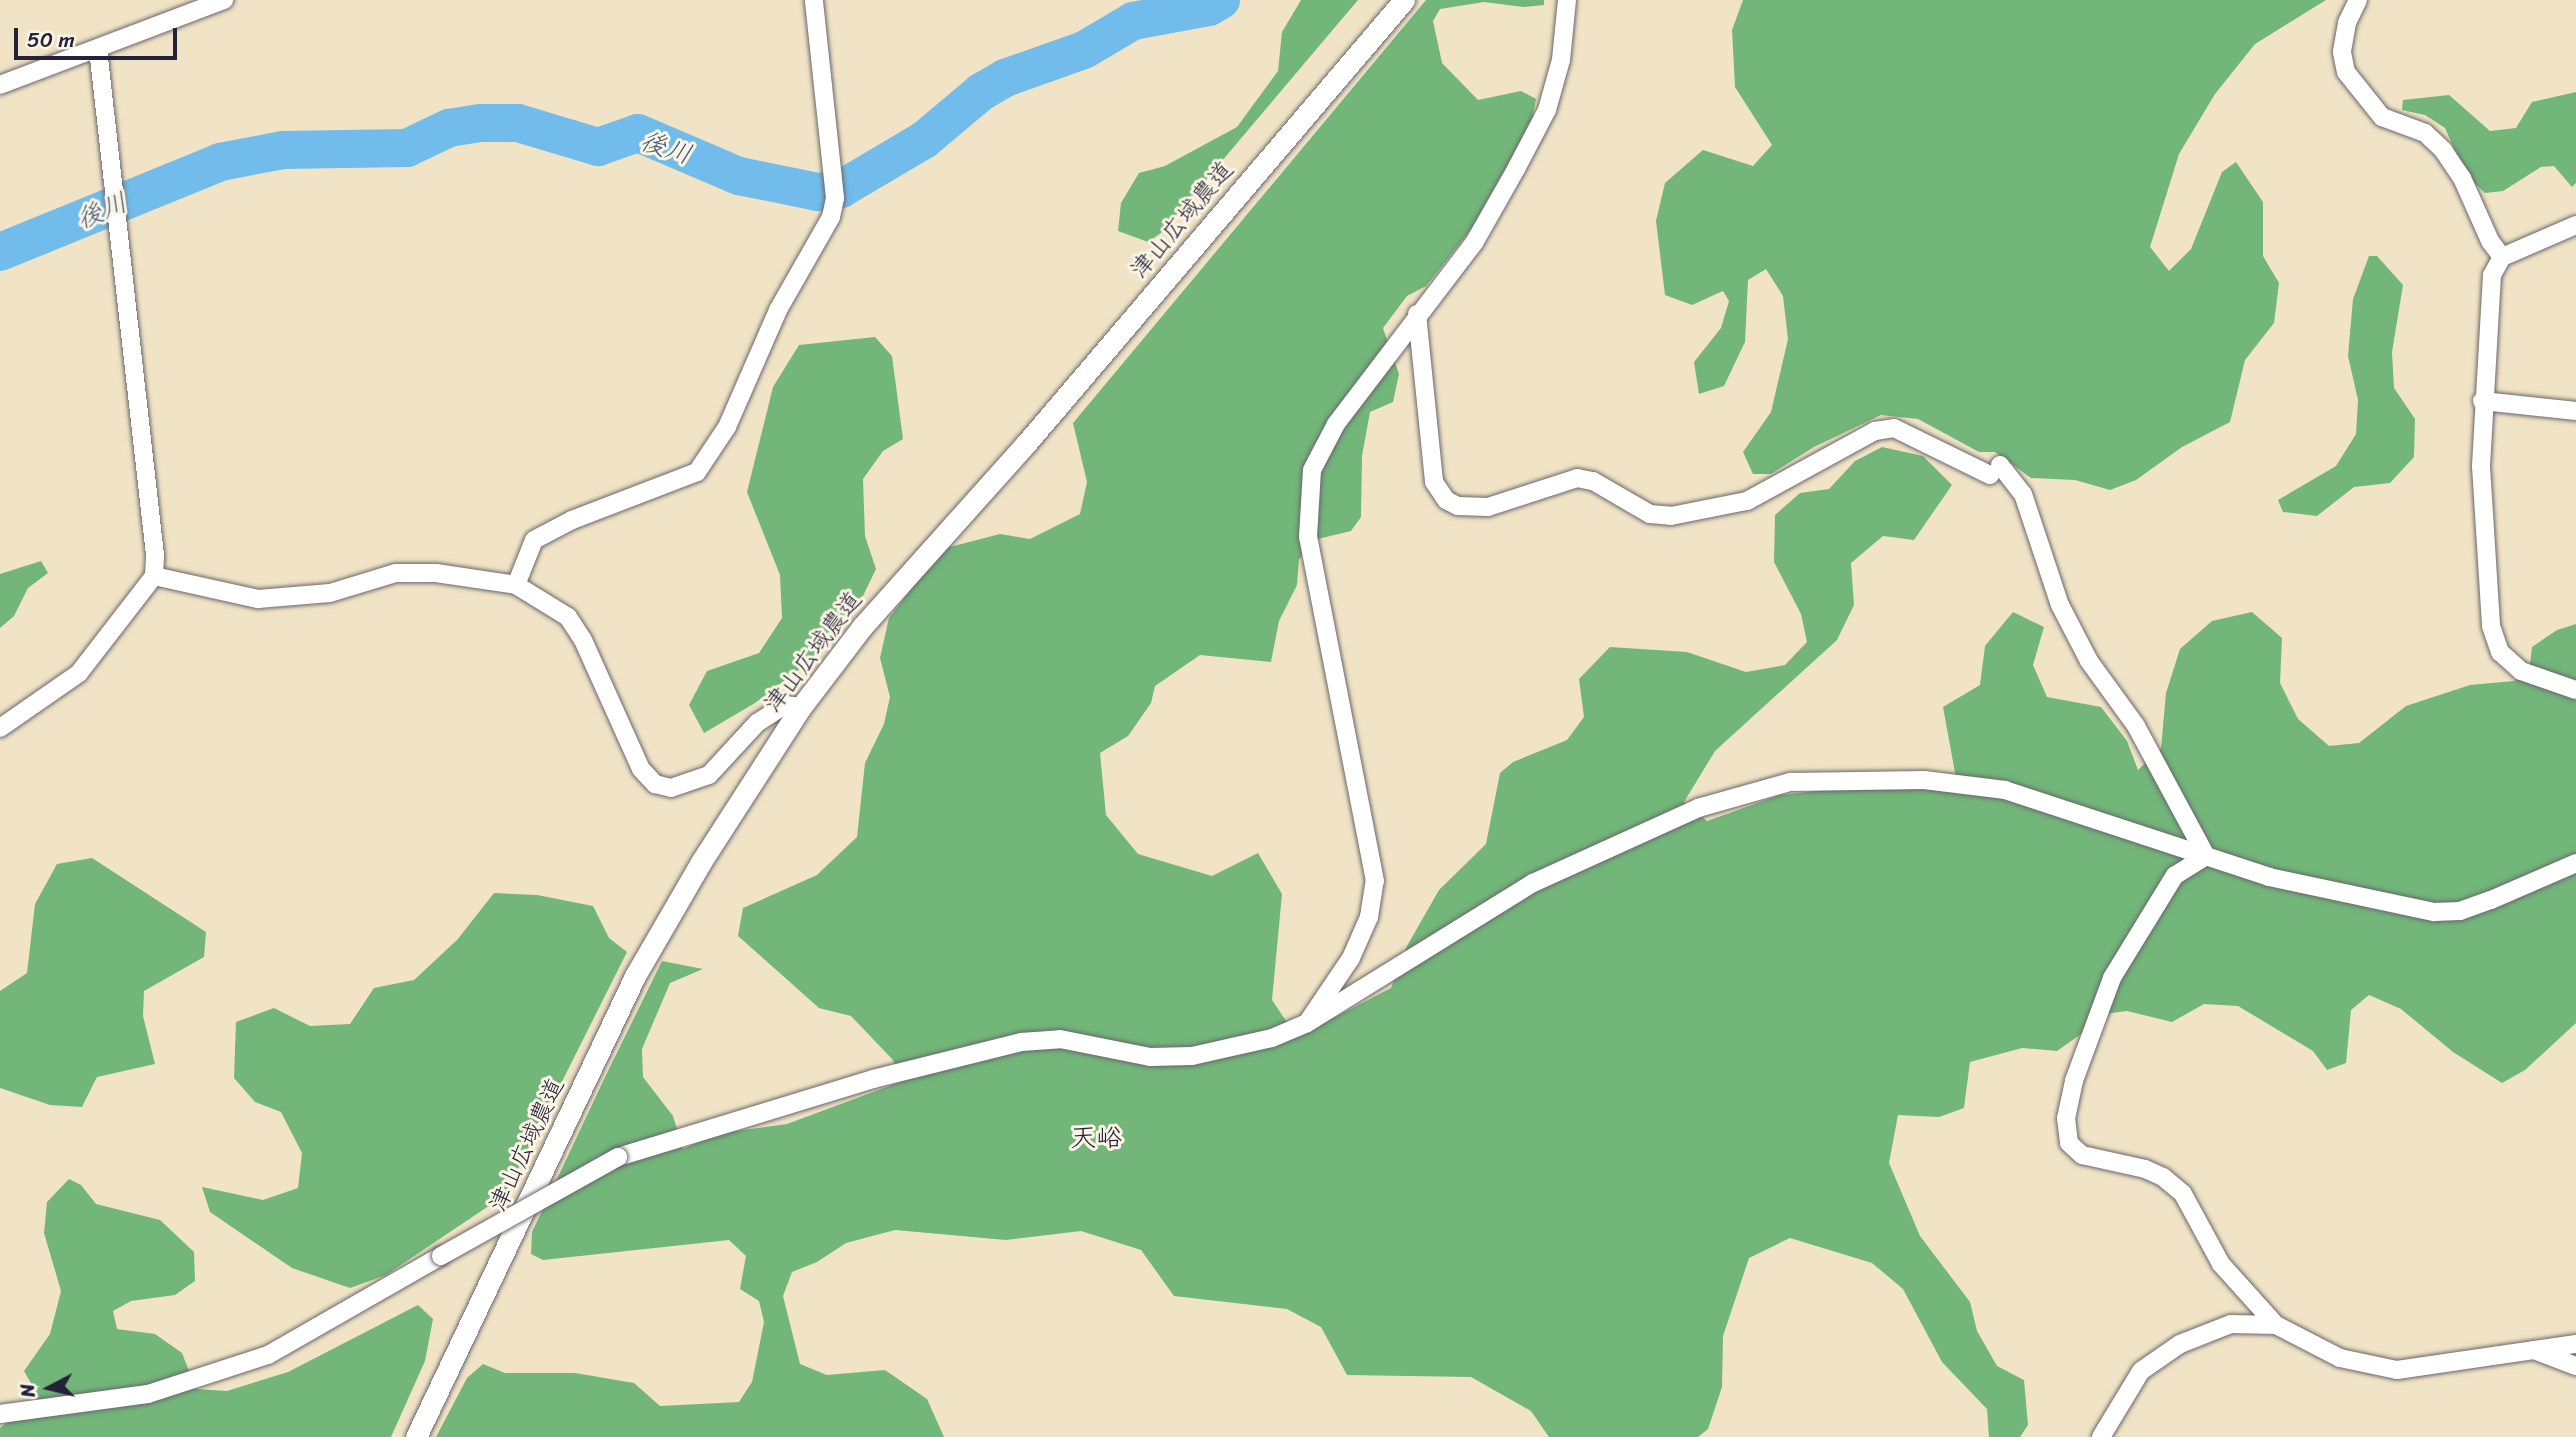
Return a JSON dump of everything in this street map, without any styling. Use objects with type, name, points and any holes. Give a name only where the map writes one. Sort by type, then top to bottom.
[{"type":"street","points":[[0,85],[224,0]]},
{"type":"street","points":[[516,585],[534,540],[572,520],[697,472],[727,427],[778,310],[831,217],[834,190],[814,0]]},
{"type":"street","name":"津山広域農道","points":[[416,1437],[635,976],[701,862],[801,707],[862,627],[1024,446],[1404,0]]},
{"type":"street","points":[[1307,1023],[1351,958],[1369,917],[1375,881],[1308,537],[1307,498],[1312,470],[1336,424],[1417,314],[1474,243],[1547,110],[1561,60],[1567,0]]},
{"type":"street","points":[[2358,0],[2347,23],[2342,52],[2346,72],[2382,117],[2424,133],[2443,150],[2462,178],[2490,241],[2502,257]]},
{"type":"street","points":[[0,728],[79,673],[154,576],[155,555],[98,48]]},
{"type":"street","points":[[2576,225],[2502,257],[2492,275],[2482,401],[2481,466],[2491,626],[2500,652],[2522,671],[2576,691]]},
{"type":"street","points":[[1417,314],[1434,482],[1446,500],[1458,506],[1488,507],[1577,478],[1593,481],[1650,514],[1671,516],[1747,501],[1875,431],[1894,428],[1995,470],[2023,494],[2060,604],[2083,650],[2104,686],[2136,726],[2206,856]]},
{"type":"street","points":[[2482,401],[2576,411]]},
{"type":"street","points":[[154,576],[258,599],[330,593],[396,573],[436,573],[516,585],[568,617],[583,640],[626,742],[655,784],[671,788],[691,785],[709,775],[757,723],[785,705],[801,707]]},
{"type":"street","points":[[0,1414],[148,1394],[268,1355],[618,1157],[873,1079],[1021,1042],[1060,1040],[1115,1054],[1192,1056],[1246,1046],[1307,1023],[1533,883],[1698,808],[1790,782],[1924,780],[2005,790],[2206,856],[2324,891],[2434,912],[2481,904],[2576,863]]},
{"type":"street","points":[[2206,856],[2175,875],[2112,978],[2074,1081],[2066,1135],[2082,1155],[2145,1168],[2183,1194],[2221,1264],[2276,1325],[2340,1358],[2370,1367],[2397,1370],[2576,1344]]},
{"type":"street","points":[[2101,1437],[2141,1371],[2180,1344],[2231,1324],[2276,1325]]},
{"type":"street","points":[[2534,1350],[2576,1366]]},
{"type":"green space","points":[[1301,0],[1358,0],[1161,233],[1148,242],[1118,231],[1121,203],[1139,173],[1165,166],[1237,127],[1278,71],[1282,32]]},
{"type":"green space","points":[[1426,0],[1544,0],[1544,5],[1523,7],[1484,2],[1440,9],[1433,21],[1442,63],[1478,100],[1521,91],[1536,99],[1529,134],[1476,223],[1426,286],[1407,296],[1383,328],[1399,374],[1393,402],[1370,412],[1362,456],[1361,517],[1351,531],[1318,539],[1299,559],[1297,585],[1279,621],[1271,662],[1200,655],[1155,686],[1151,703],[1128,736],[1100,753],[1106,815],[1138,854],[1212,876],[1258,853],[1282,894],[1272,1000],[1297,1037],[1391,988],[1407,946],[1439,890],[1486,844],[1500,773],[1513,762],[1567,740],[1584,717],[1579,679],[1610,647],[1687,652],[1746,672],[1785,665],[1807,642],[1801,614],[1774,562],[1775,515],[1800,493],[1829,489],[1855,461],[1882,447],[1923,456],[1952,485],[1914,540],[1883,536],[1851,563],[1854,605],[1837,640],[1715,751],[1684,802],[1707,821],[1780,795],[1874,785],[1958,789],[1943,707],[1980,685],[1985,646],[2013,612],[2044,627],[2033,665],[2047,697],[2101,707],[2127,741],[2138,770],[2161,748],[2166,693],[2180,649],[2212,621],[2252,612],[2282,638],[2280,683],[2298,719],[2329,746],[2359,743],[2406,706],[2470,685],[2514,681],[2529,672],[2532,647],[2557,630],[2576,624],[2576,1023],[2525,1070],[2502,1083],[2453,1052],[2401,1009],[2369,995],[2351,1010],[2346,1063],[2327,1070],[2313,1051],[2238,1006],[2204,1004],[2172,1022],[2127,1011],[2096,1015],[2084,1032],[2057,1051],[2022,1048],[1970,1062],[1964,1108],[1939,1117],[1898,1115],[1889,1163],[1920,1236],[1970,1302],[1977,1331],[1997,1366],[2024,1380],[2028,1425],[2020,1437],[1989,1437],[1987,1409],[1942,1362],[1903,1289],[1872,1263],[1790,1238],[1749,1258],[1723,1336],[1722,1387],[1708,1429],[1698,1437],[1549,1437],[1531,1411],[1471,1377],[1347,1375],[1321,1327],[1287,1309],[1174,1296],[1141,1250],[1081,1231],[1006,1240],[895,1230],[846,1243],[817,1262],[792,1272],[783,1296],[800,1364],[827,1375],[885,1370],[927,1399],[944,1437],[436,1437],[467,1378],[483,1364],[505,1373],[575,1373],[634,1383],[660,1406],[739,1402],[752,1382],[764,1322],[759,1301],[740,1289],[746,1256],[729,1240],[543,1260],[531,1254],[532,1232],[607,1073],[662,961],[703,969],[670,983],[642,1049],[643,1077],[673,1116],[683,1149],[721,1133],[787,1124],[900,1082],[893,1060],[851,1016],[819,1008],[738,936],[743,908],[817,875],[857,837],[865,763],[884,724],[890,697],[880,658],[889,618],[942,549],[1000,534],[1030,539],[1080,514],[1087,482],[1073,423]]},
{"type":"green space","points":[[1743,0],[2326,0],[2255,44],[2215,94],[2179,154],[2150,247],[2169,271],[2191,249],[2222,172],[2236,162],[2263,202],[2263,256],[2279,283],[2274,323],[2245,360],[2230,422],[2182,447],[2136,480],[2110,490],[2075,480],[2031,478],[1995,452],[1979,452],[1918,419],[1881,415],[1814,447],[1771,474],[1753,474],[1743,452],[1771,412],[1788,339],[1783,296],[1766,269],[1748,280],[1745,342],[1724,386],[1699,394],[1694,362],[1721,328],[1729,301],[1723,291],[1692,305],[1665,295],[1656,221],[1665,183],[1703,150],[1753,166],[1772,145],[1735,87],[1732,30]]},
{"type":"green space","points":[[2576,92],[2576,183],[2572,187],[2554,166],[2541,167],[2503,191],[2485,193],[2466,175],[2445,128],[2425,115],[2402,110],[2403,100],[2449,95],[2490,131],[2516,128],[2532,102]]},
{"type":"green space","points":[[2369,256],[2377,256],[2403,285],[2392,352],[2394,388],[2415,419],[2414,457],[2390,483],[2354,487],[2317,516],[2283,512],[2278,500],[2336,466],[2356,434],[2358,400],[2348,356],[2353,299]]},
{"type":"green space","points":[[875,337],[892,356],[903,439],[883,451],[863,479],[865,536],[876,569],[863,596],[809,662],[755,703],[704,733],[689,705],[707,671],[759,653],[782,618],[780,575],[747,492],[773,387],[799,345]]},
{"type":"green space","points":[[41,561],[48,573],[28,588],[14,616],[0,628],[0,574]]},
{"type":"green space","points":[[92,858],[206,932],[204,957],[144,991],[143,1016],[155,1064],[97,1077],[82,1107],[50,1105],[0,1088],[0,991],[27,973],[35,904],[57,864]]},
{"type":"green space","points":[[494,893],[537,895],[593,906],[609,938],[627,952],[505,1195],[386,1275],[350,1288],[292,1268],[210,1212],[202,1187],[263,1200],[298,1188],[302,1153],[281,1112],[255,1102],[234,1078],[236,1022],[274,1008],[310,1026],[350,1024],[374,988],[414,980],[457,940]]},
{"type":"green space","points":[[69,1179],[81,1185],[96,1204],[160,1220],[194,1252],[195,1281],[175,1295],[131,1301],[113,1311],[117,1329],[155,1334],[182,1353],[196,1389],[227,1391],[288,1372],[418,1305],[433,1319],[425,1361],[391,1437],[0,1437],[0,1428],[39,1397],[24,1371],[50,1334],[61,1291],[44,1233],[47,1202]]},
{"type":"waterway","name":"後川","points":[[0,252],[220,162],[283,150],[407,148],[449,128],[482,123],[518,123],[598,147],[638,133],[739,176],[818,192],[841,189],[924,140],[981,92],[1005,78],[1084,50],[1133,21],[1209,7],[1221,0]]},
{"type":"district","name":"天峪","points":[[1096,1138]]}]
